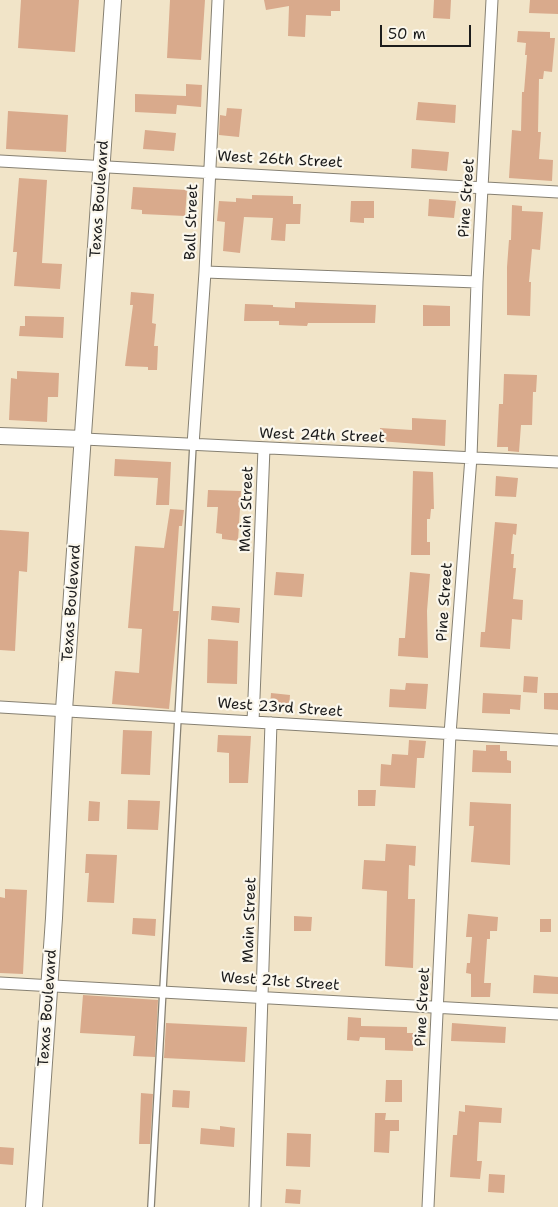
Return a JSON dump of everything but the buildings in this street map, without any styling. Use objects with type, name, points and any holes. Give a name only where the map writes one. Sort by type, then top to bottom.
[{"type":"main road","name":"Texas Boulevard","points":[[34,1207],[50,984],[64,710],[113,0]]},
{"type":"main road","points":[[0,436],[84,439]]},
{"type":"street","name":"Ball Street","points":[[193,445],[205,272],[208,171],[218,0]]},
{"type":"street","name":"Pine Street","points":[[428,1207],[450,734],[471,457],[477,282],[484,187],[492,0]]},
{"type":"street","name":"West 26th Street","points":[[0,161],[102,165],[558,192]]},
{"type":"street","points":[[205,272],[477,282]]},
{"type":"street","name":"West 24th Street","points":[[84,439],[558,462]]},
{"type":"street","name":"Main Street","points":[[253,722],[264,448]]},
{"type":"street","name":"West 23rd Street","points":[[0,707],[558,740]]},
{"type":"street","name":"Main Street","points":[[255,1207],[271,723]]},
{"type":"street","name":"West 21st Street","points":[[0,983],[50,984],[558,1014]]},
{"type":"lane","points":[[151,1207],[193,445]]}]
